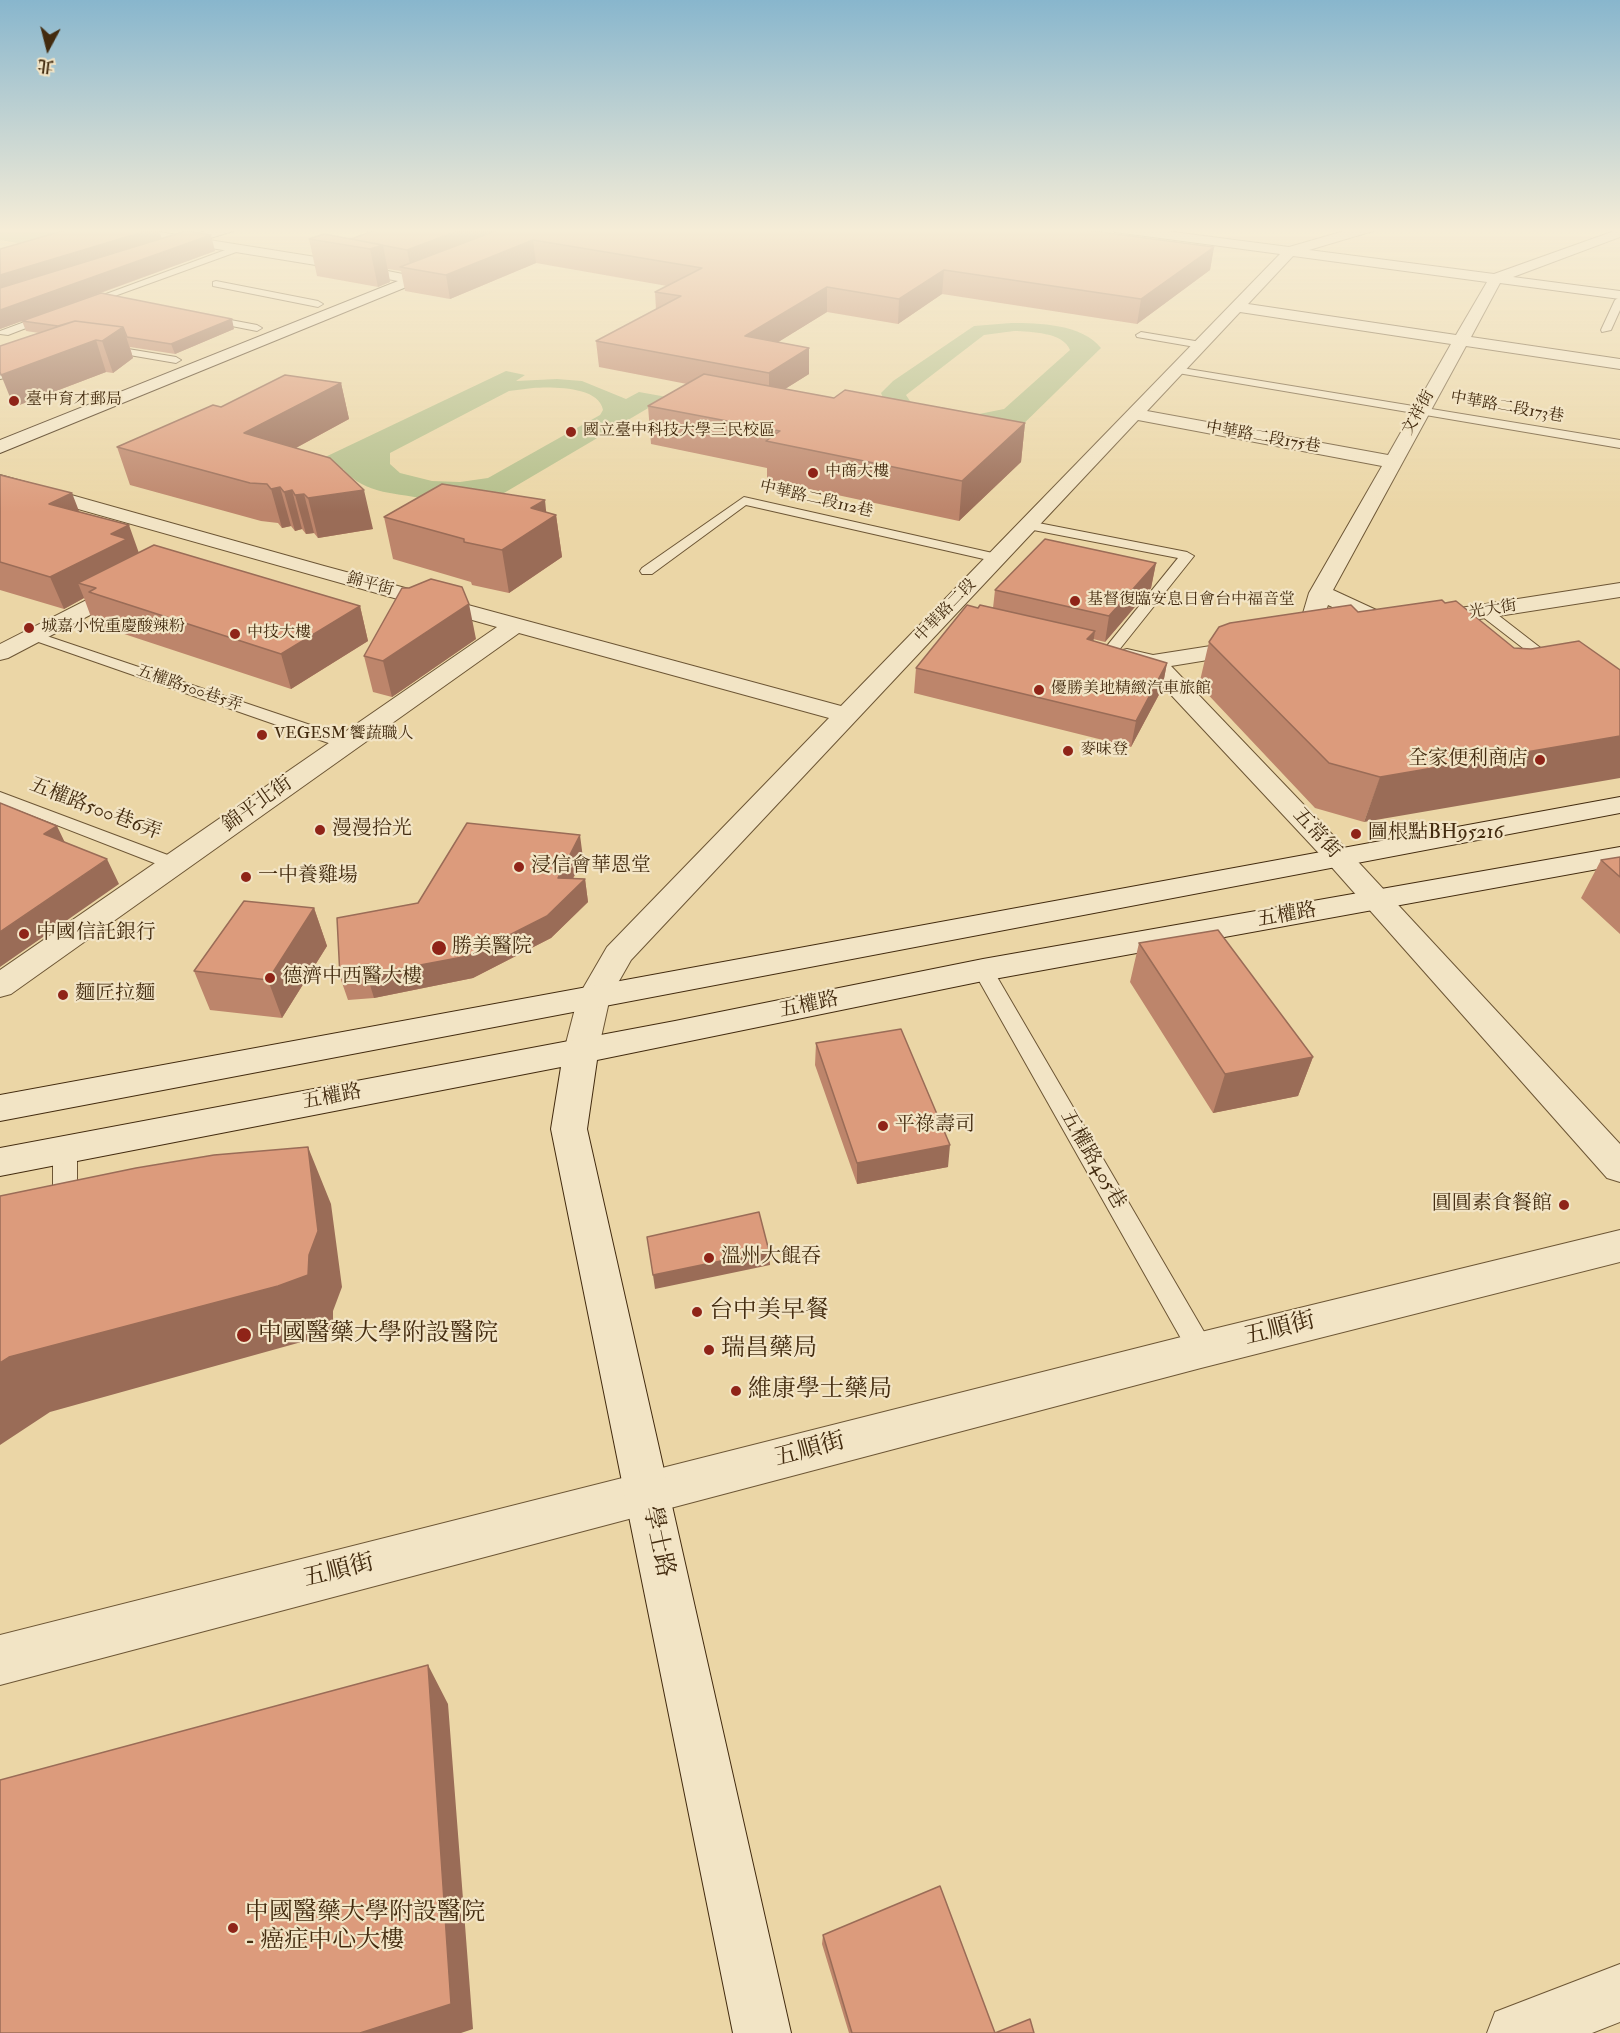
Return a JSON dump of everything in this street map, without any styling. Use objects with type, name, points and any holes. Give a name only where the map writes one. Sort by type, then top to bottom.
[{"type":"street","points":[[110,385],[270,323]]},
{"type":"street","points":[[0,447],[307,323]]},
{"type":"street","name":"中華路二段","points":[[581,1051],[594,997],[618,954],[844,715],[1222,323]]},
{"type":"street","points":[[1348,323],[1620,364]]},
{"type":"street","name":"文祥街","points":[[1290,640],[1320,593],[1470,323]]},
{"type":"street","name":"中華路二段175巷","points":[[1133,414],[1393,462]]},
{"type":"street","name":"錦平街","points":[[0,481],[211,544],[518,624],[844,715]]},
{"type":"street","points":[[187,556],[211,544]]},
{"type":"street","points":[[0,653],[146,577]]},
{"type":"street","name":"光大街","points":[[1355,630],[1620,591]]},
{"type":"street","points":[[1320,593],[1390,625]]},
{"type":"street","points":[[944,613],[977,621]]},
{"type":"street","name":"錦平北街","points":[[0,986],[518,624]]},
{"type":"street","points":[[1099,650],[1154,662],[1332,634]]},
{"type":"street","name":"五常街","points":[[1154,662],[1378,900],[1620,1168]]},
{"type":"street","points":[[0,1108],[1620,805]]},
{"type":"street","name":"五權路","points":[[0,1162],[581,1051],[983,970],[1620,856]]},
{"type":"street","name":"學士路","points":[[581,1051],[569,1129],[762,2033]]},
{"type":"street","name":"五順街","points":[[0,1659],[1201,1350],[1620,1246]]},
{"type":"street","points":[[1515,2033],[1597,2011]]},
{"type":"lane","points":[[2,332],[29,323]]},
{"type":"lane","points":[[230,323],[257,328]]},
{"type":"lane","points":[[1606,330],[1609,323]]},
{"type":"lane","points":[[2,332],[28,336]]},
{"type":"lane","points":[[1141,335],[1201,345]]},
{"type":"lane","points":[[98,347],[176,360]]},
{"type":"lane","name":"中華路二段173巷","points":[[1176,370],[1620,444]]},
{"type":"lane","name":"中華路二段112巷","points":[[647,571],[744,501],[997,558]]},
{"type":"lane","points":[[1028,525],[1188,556],[1099,650]]},
{"type":"lane","points":[[1484,611],[1566,675]]},
{"type":"lane","name":"五權路500巷5弄","points":[[32,635],[346,743]]},
{"type":"lane","name":"五權路500巷6弄","points":[[0,797],[174,864]]},
{"type":"lane","name":"五權路405巷","points":[[983,970],[1201,1350]]},
{"type":"lane","points":[[54,1231],[64,1229],[65,1149]]},
{"type":"green space","points":[[1011,323],[1059,326],[1083,334],[1101,348],[1009,438],[883,398],[881,393],[893,381],[974,326]],"holes":[[[1014,331],[1054,336],[1066,344],[1070,350],[1004,409],[974,415],[912,404],[906,395],[984,335]]]},
{"type":"green space","points":[[506,371],[525,375],[516,381],[557,379],[582,381],[626,399],[639,392],[667,397],[470,513],[429,500],[372,489],[352,478],[343,469],[324,478],[300,469]],"holes":[[[562,388],[584,392],[600,402],[603,410],[600,415],[488,478],[460,482],[432,481],[400,473],[390,464],[390,453],[509,391]]]},
{"type":"building","points":[[35,323],[69,323],[58,326]]},
{"type":"building","points":[[69,323],[123,327],[102,341],[96,340],[1,375],[0,346]]},
{"type":"building","points":[[90,323],[223,323],[171,344],[127,337],[123,327]]},
{"type":"building","points":[[630,323],[767,323],[745,336],[809,348],[769,373],[596,341]]},
{"type":"building","points":[[704,374],[834,398],[845,390],[1025,423],[962,481],[766,441],[780,431],[648,406]]},
{"type":"building","points":[[285,375],[341,383],[244,433],[330,458],[364,490],[308,498],[304,494],[295,495],[292,490],[284,492],[280,487],[271,489],[267,484],[250,483],[117,447],[213,405],[221,407]]},
{"type":"building","points":[[0,475],[72,493],[49,504],[129,525],[111,534],[127,539],[50,577],[0,562]]},
{"type":"building","points":[[442,484],[545,500],[531,508],[556,515],[502,550],[464,542],[464,539],[384,517]]},
{"type":"building","points":[[1045,539],[1156,563],[1109,616],[995,590]]},
{"type":"building","points":[[154,545],[360,606],[281,654],[89,592],[96,588],[78,583]]},
{"type":"building","points":[[431,579],[462,587],[469,604],[383,661],[364,656],[402,588],[409,588]]},
{"type":"building","points":[[1442,600],[1445,603],[1456,601],[1514,648],[1531,649],[1579,641],[1620,670],[1620,736],[1380,777],[1329,763],[1209,642],[1219,627],[1230,623],[1351,605],[1358,612]]},
{"type":"building","points":[[967,605],[978,608],[980,605],[1095,631],[1087,639],[1167,663],[1136,721],[916,668]]},
{"type":"building","points":[[0,803],[57,826],[44,834],[107,859],[0,932]]},
{"type":"building","points":[[467,823],[580,835],[558,878],[585,879],[547,916],[468,956],[367,975],[340,977],[337,918],[418,903]]},
{"type":"building","points":[[1620,857],[1620,877],[1601,860]]},
{"type":"building","points":[[244,901],[314,908],[268,980],[194,971]]},
{"type":"building","points":[[1218,930],[1313,1057],[1225,1074],[1139,943]]},
{"type":"building","name":"平祿壽司","points":[[901,1029],[950,1145],[857,1163],[816,1043]]},
{"type":"building","points":[[308,1147],[318,1231],[309,1255],[308,1275],[278,1286],[9,1357],[0,1363],[0,1196],[136,1168],[214,1155]]},
{"type":"building","name":"溫州大餛吞","points":[[759,1212],[769,1251],[653,1275],[647,1237]]},
{"type":"building","name":"中國醫藥大學附設醫院 - 癌症中心大樓","points":[[428,1665],[451,2004],[360,2033],[0,2033],[0,1780]]},
{"type":"building","points":[[940,1886],[995,2033],[852,2033],[823,1935]]},
{"type":"building","points":[[1030,2019],[1034,2033],[995,2033]]},
{"type":"place","name":"臺中育才郵局","points":[[14,401]]},
{"type":"place","name":"國立臺中科技大學三民校區","points":[[571,432]]},
{"type":"place","name":"中商大樓","points":[[813,473]]},
{"type":"place","name":"基督復臨安息日會台中福音堂","points":[[1075,601]]},
{"type":"place","name":"城嘉小悅重慶酸辣粉","points":[[29,628]]},
{"type":"place","name":"中技大樓","points":[[235,634]]},
{"type":"place","name":"優勝美地精緻汽車旅館","points":[[1039,690]]},
{"type":"place","name":"VEGESM 饗蔬職人","points":[[262,735]]},
{"type":"place","name":"麥味登","points":[[1068,751]]},
{"type":"place","name":"全家便利商店","points":[[1540,760]]},
{"type":"place","name":"漫漫拾光","points":[[320,830]]},
{"type":"place","name":"圖根點BH95216","points":[[1356,834]]},
{"type":"place","name":"浸信會華恩堂","points":[[519,867]]},
{"type":"place","name":"一中養雞場","points":[[246,877]]},
{"type":"place","name":"中國信託銀行","points":[[24,934]]},
{"type":"place","name":"勝美醫院","points":[[439,948]]},
{"type":"place","name":"德濟中西醫大樓","points":[[270,978]]},
{"type":"place","name":"麵匠拉麵","points":[[63,995]]},
{"type":"place","name":"平祿壽司","points":[[883,1126]]},
{"type":"place","name":"圓圓素食餐館","points":[[1564,1205]]},
{"type":"place","name":"溫州大餛吞","points":[[709,1258]]},
{"type":"place","name":"台中美早餐","points":[[697,1312]]},
{"type":"place","name":"中國醫藥大學附設醫院","points":[[244,1335]]},
{"type":"place","name":"瑞昌藥局","points":[[709,1350]]},
{"type":"place","name":"維康學士藥局","points":[[736,1391]]},
{"type":"place","name":"中國醫藥大學附設醫院 - 癌症中心大樓","points":[[233,1928]]}]
